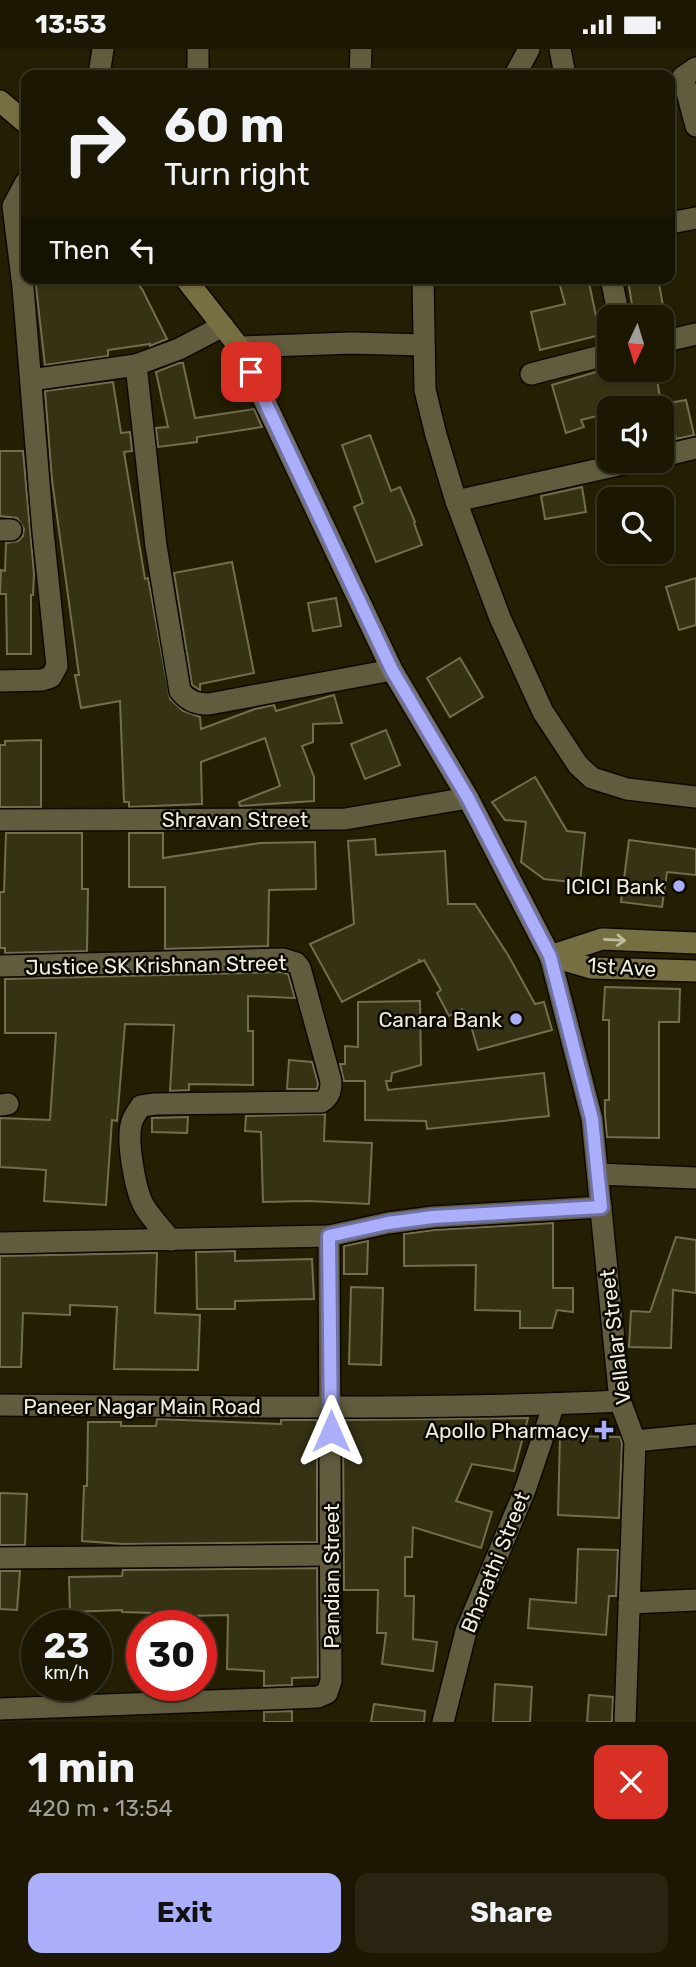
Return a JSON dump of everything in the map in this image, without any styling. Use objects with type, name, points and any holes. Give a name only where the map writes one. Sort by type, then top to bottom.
[{"type":"main road","points":[[0,101],[21,119]]},
{"type":"main road","points":[[190,284],[239,347],[392,670],[468,798],[550,956],[602,939],[696,943]]},
{"type":"main road","name":"1st Ave","points":[[550,956],[592,968],[696,971]]},
{"type":"street","points":[[100,70],[103,49]]},
{"type":"street","points":[[198,49],[198,70]]},
{"type":"street","points":[[360,70],[361,49]]},
{"type":"street","points":[[518,70],[528,49]]},
{"type":"street","points":[[560,49],[564,70]]},
{"type":"street","points":[[696,68],[683,77],[696,126]]},
{"type":"street","points":[[21,191],[13,206],[21,283]]},
{"type":"street","points":[[675,222],[696,218]]},
{"type":"street","points":[[0,681],[42,680],[51,677],[57,666],[21,284]]},
{"type":"street","points":[[423,284],[425,390],[456,501],[500,618],[538,701],[578,765],[592,778],[627,789],[696,797]]},
{"type":"street","points":[[612,284],[617,305]]},
{"type":"street","points":[[31,380],[136,365],[179,349],[223,327]]},
{"type":"street","points":[[674,339],[696,334]]},
{"type":"street","points":[[239,347],[352,343],[424,345]]},
{"type":"street","points":[[531,374],[597,357]]},
{"type":"street","points":[[136,365],[156,546],[180,691],[184,697],[193,703],[209,704],[392,670]]},
{"type":"street","points":[[674,453],[696,448]]},
{"type":"street","points":[[456,501],[597,470]]},
{"type":"street","name":"Shravan Street","points":[[0,820],[345,819],[468,798]]},
{"type":"street","name":"Vellalar Street","points":[[550,956],[592,1119],[620,1401],[635,1441],[625,1722]]},
{"type":"street","name":"Justice SK Krishnan Street","points":[[0,966],[283,959],[296,963],[300,968],[331,1081],[331,1090],[326,1099],[155,1104],[141,1106],[136,1114],[131,1125],[131,1141],[138,1193],[145,1208],[171,1240]]},
{"type":"street","points":[[598,1174],[696,1178]]},
{"type":"street","points":[[0,1243],[329,1236],[388,1223],[433,1217],[601,1207]]},
{"type":"street","name":"Pandian Street","points":[[0,1709],[318,1697],[327,1693],[331,1681],[329,1236]]},
{"type":"street","name":"Paneer Nagar Main Road","points":[[0,1405],[331,1407],[554,1405],[620,1401]]},
{"type":"street","name":"Bharathi Street","points":[[443,1722],[466,1631],[525,1489],[554,1405]]},
{"type":"street","points":[[635,1441],[696,1435]]},
{"type":"street","points":[[0,1558],[331,1555]]},
{"type":"street","points":[[629,1603],[696,1600]]},
{"type":"building","points":[[36,284],[138,284],[167,339],[150,346],[108,350],[108,356],[45,365]]},
{"type":"building","points":[[560,284],[589,284],[597,321],[597,336],[540,350],[531,312],[565,304]]},
{"type":"building","points":[[629,284],[659,284],[663,305],[632,305]]},
{"type":"building","points":[[183,363],[195,418],[254,409],[262,427],[197,437],[197,442],[158,447],[156,428],[168,427],[156,372]]},
{"type":"building","points":[[597,372],[597,382],[657,382],[660,396],[597,396],[597,416],[581,420],[584,427],[566,433],[552,385]]},
{"type":"building","points":[[113,382],[121,433],[130,432],[132,451],[124,452],[145,579],[148,578],[170,699],[183,711],[200,717],[201,729],[255,709],[274,705],[276,711],[334,695],[342,723],[313,724],[313,742],[302,746],[314,777],[314,801],[240,806],[239,802],[280,786],[265,738],[201,762],[202,804],[129,807],[129,802],[124,802],[120,701],[81,708],[75,675],[79,675],[52,480],[45,391]]},
{"type":"building","points":[[686,400],[694,435],[676,439],[674,402]]},
{"type":"building","points":[[370,435],[391,491],[400,487],[422,545],[376,562],[354,507],[363,503],[342,445]]},
{"type":"building","points":[[0,451],[23,451],[34,574],[31,595],[31,654],[7,654],[6,594],[0,594],[1,570],[5,571],[6,543],[18,541],[23,536],[24,529],[17,518],[0,516]]},
{"type":"building","points":[[582,487],[586,512],[545,519],[541,496]]},
{"type":"building","points":[[232,562],[254,673],[200,684],[200,690],[192,685],[174,573]]},
{"type":"building","points":[[696,578],[696,625],[679,630],[666,587]]},
{"type":"building","points":[[336,598],[341,626],[313,631],[308,603]]},
{"type":"building","points":[[460,658],[483,697],[450,717],[427,678]]},
{"type":"building","points":[[386,730],[400,765],[365,779],[351,744]]},
{"type":"building","points":[[41,740],[41,807],[0,807],[0,745],[5,745],[5,741]]},
{"type":"building","points":[[535,777],[567,831],[585,833],[580,883],[544,879],[521,862],[526,822],[505,820],[492,802]]},
{"type":"building","points":[[6,833],[82,833],[82,889],[88,889],[87,951],[5,953],[5,948],[0,948],[0,892],[4,892]]},
{"type":"building","points":[[129,833],[163,833],[163,858],[260,843],[315,842],[316,889],[269,890],[268,946],[165,949],[165,887],[129,887]]},
{"type":"building","points":[[375,839],[376,855],[445,851],[448,904],[475,904],[535,1004],[544,1002],[552,1030],[478,1050],[471,1026],[462,1009],[449,1016],[437,993],[441,990],[424,960],[420,962],[419,959],[419,962],[342,1002],[310,944],[354,924],[348,841]]},
{"type":"building","points":[[629,840],[696,849],[696,875],[667,872],[662,907],[621,902]]},
{"type":"building","points":[[281,972],[288,974],[295,998],[248,996],[248,1031],[253,1031],[253,1085],[189,1084],[189,1090],[170,1091],[174,1025],[125,1024],[117,1121],[112,1120],[106,1205],[44,1201],[46,1170],[0,1167],[0,1118],[50,1120],[56,1033],[5,1033],[5,979]]},
{"type":"building","points":[[605,987],[680,989],[679,1022],[659,1022],[659,1138],[607,1137],[605,1100],[609,1100],[609,1020],[603,1020]]},
{"type":"building","points":[[420,1001],[421,1065],[392,1073],[391,1081],[386,1081],[388,1090],[544,1073],[549,1116],[427,1129],[426,1121],[365,1120],[365,1081],[344,1081],[340,1064],[345,1064],[345,1046],[358,1047],[358,1002]]},
{"type":"building","points":[[289,1060],[312,1062],[317,1089],[287,1089]]},
{"type":"building","points":[[325,1114],[324,1141],[372,1143],[369,1204],[263,1202],[261,1132],[245,1131],[246,1116]]},
{"type":"building","points":[[188,1117],[187,1133],[152,1132],[152,1118]]},
{"type":"building","points":[[553,1223],[553,1288],[573,1288],[573,1312],[557,1310],[552,1328],[520,1328],[520,1311],[475,1310],[476,1265],[404,1266],[404,1234]]},
{"type":"building","points":[[676,1237],[696,1240],[696,1293],[673,1290],[671,1348],[629,1347],[631,1311],[650,1312]]},
{"type":"building","points":[[368,1241],[367,1274],[344,1274],[344,1246]]},
{"type":"building","points":[[235,1251],[235,1261],[312,1259],[314,1299],[235,1301],[235,1309],[197,1309],[196,1252]]},
{"type":"building","points":[[157,1253],[155,1313],[200,1315],[198,1370],[114,1369],[117,1307],[70,1305],[70,1315],[23,1313],[21,1367],[0,1367],[0,1256]]},
{"type":"building","points":[[351,1287],[383,1288],[381,1365],[349,1364]]},
{"type":"building","points":[[528,1418],[514,1471],[472,1464],[456,1501],[492,1512],[481,1548],[413,1527],[412,1557],[405,1557],[405,1596],[414,1596],[413,1639],[437,1642],[433,1671],[382,1664],[386,1633],[377,1633],[378,1590],[344,1590],[343,1420]]},
{"type":"building","points":[[157,1419],[281,1424],[281,1420],[317,1420],[317,1542],[123,1544],[82,1541],[84,1486],[87,1486],[88,1422],[156,1426]]},
{"type":"building","points":[[560,1436],[620,1437],[619,1518],[558,1515]]},
{"type":"building","points":[[0,1493],[27,1494],[25,1545],[0,1545]]},
{"type":"building","points":[[578,1549],[618,1550],[616,1596],[609,1596],[606,1635],[528,1628],[530,1599],[576,1603]]},
{"type":"building","points":[[317,1568],[318,1677],[292,1678],[292,1685],[264,1686],[264,1671],[227,1669],[228,1615],[217,1615],[217,1610],[126,1610],[126,1612],[70,1610],[69,1577],[122,1576],[123,1570]]},
{"type":"building","points":[[0,1571],[20,1571],[17,1610],[0,1609]]},
{"type":"building","points":[[495,1684],[532,1687],[530,1722],[493,1722]]},
{"type":"building","points":[[589,1695],[613,1697],[612,1722],[587,1722]]},
{"type":"building","points":[[374,1704],[425,1711],[424,1722],[371,1722]]},
{"type":"building","points":[[292,1711],[292,1722],[264,1722],[264,1712]]},
{"type":"place","name":"ICICI Bank","points":[[679,886]]},
{"type":"place","name":"Canara Bank","points":[[516,1019]]},
{"type":"place","name":"Apollo Pharmacy","points":[[604,1430]]},
{"type":"route","points":[[251,372],[392,670],[468,798],[550,956],[592,1119],[601,1207],[433,1217],[388,1223],[329,1236],[331,1431]]}]
